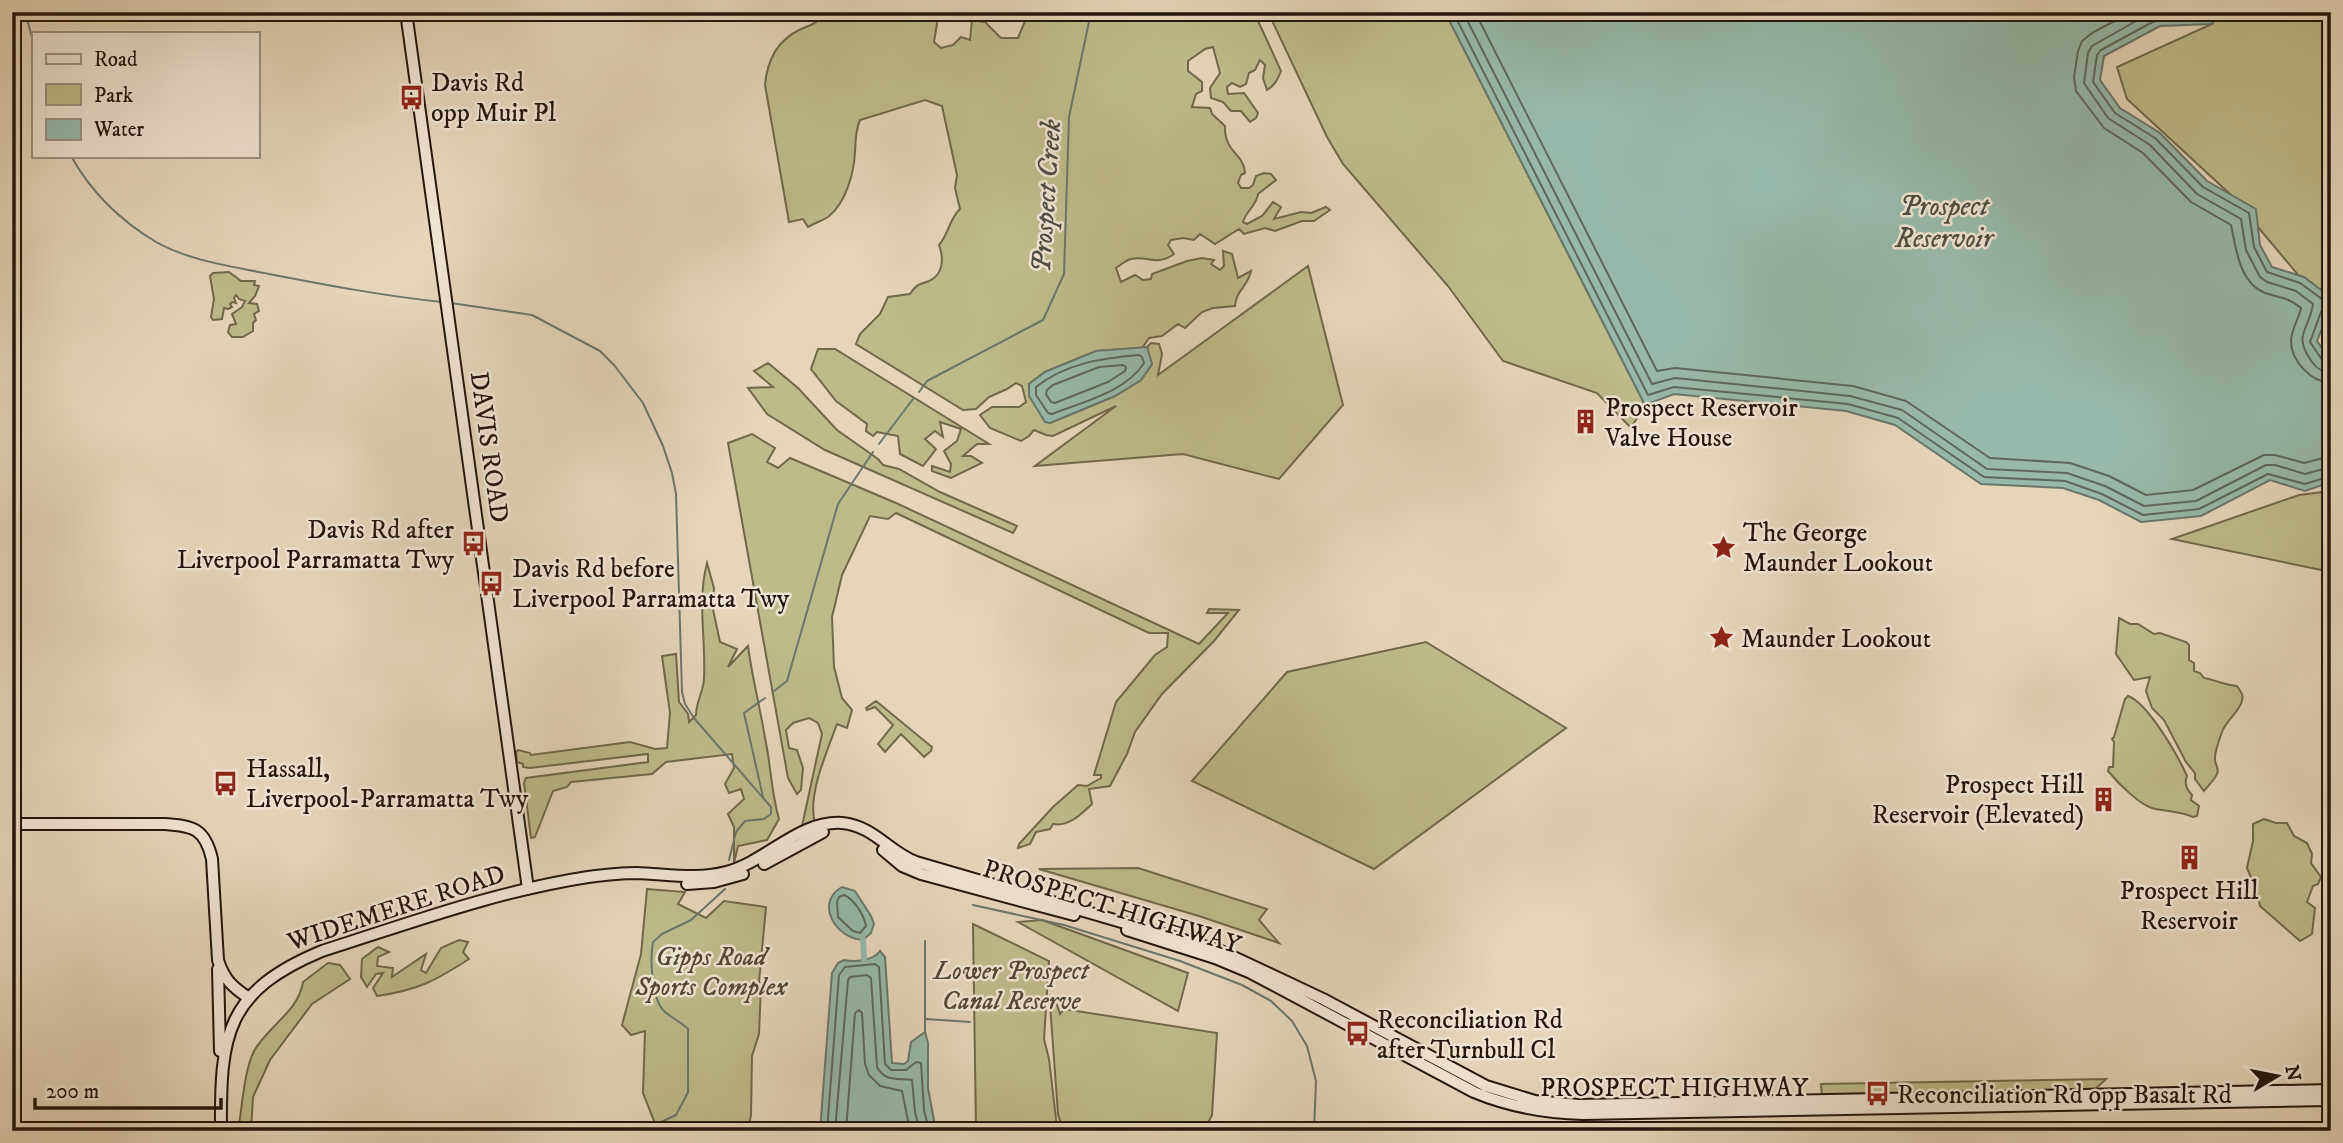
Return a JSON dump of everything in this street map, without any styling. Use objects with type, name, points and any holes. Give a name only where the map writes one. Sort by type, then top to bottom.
[{"type":"main road","name":"DAVIS ROAD","points":[[405,12],[528,889]]},
{"type":"main road","points":[[12,824],[184,825],[196,829],[204,836],[212,859],[218,960],[221,1131]]},
{"type":"main road","name":"PROSPECT HIGHWAY","points":[[789,845],[822,825],[853,825],[871,832],[895,852],[916,862],[1221,951],[1323,999],[1480,1083],[1535,1101],[1579,1105],[2331,1090]]},
{"type":"main road","name":"PROSPECT HIGHWAY","points":[[789,845],[833,830],[849,831],[863,836],[897,862],[921,874],[1134,932],[1215,958],[1286,989],[1468,1089],[1496,1101],[1533,1110],[1583,1114],[2331,1100]]},
{"type":"main road","name":"WIDEMERE ROAD","points":[[221,1079],[225,1045],[235,1021],[249,998],[290,964],[322,951],[483,900],[528,889],[539,891],[625,880],[714,882],[789,845]]},
{"type":"main road","points":[[218,960],[222,975],[232,987],[249,998]]},
{"type":"green space","points":[[826,12],[939,12],[934,42],[941,48],[953,45],[961,37],[970,40],[972,20],[985,22],[1001,38],[1018,38],[1028,14],[1038,12],[1254,12],[1281,71],[1276,82],[1267,90],[1263,78],[1265,65],[1260,60],[1255,70],[1249,73],[1246,84],[1240,87],[1232,83],[1227,87],[1228,94],[1244,93],[1258,113],[1256,118],[1250,122],[1241,111],[1231,111],[1223,102],[1211,98],[1210,88],[1220,73],[1213,47],[1205,49],[1188,61],[1188,71],[1202,82],[1202,91],[1196,94],[1192,107],[1210,108],[1212,114],[1225,126],[1228,142],[1244,166],[1245,173],[1241,175],[1238,183],[1241,188],[1249,188],[1256,176],[1264,173],[1271,174],[1276,180],[1258,194],[1243,222],[1247,224],[1262,216],[1273,202],[1281,207],[1274,219],[1301,212],[1311,213],[1326,207],[1330,210],[1314,221],[1302,221],[1275,231],[1265,228],[1244,234],[1239,229],[1215,244],[1200,234],[1194,240],[1171,240],[1168,245],[1174,254],[1168,258],[1127,260],[1116,268],[1121,282],[1135,275],[1143,280],[1151,279],[1152,274],[1202,258],[1214,260],[1211,264],[1220,270],[1224,266],[1223,251],[1232,254],[1238,278],[1251,271],[1237,296],[1235,306],[1202,312],[1185,328],[1178,324],[1162,336],[1149,338],[1142,348],[1096,351],[1045,372],[1029,384],[1050,423],[1115,396],[1141,380],[1152,364],[1147,347],[1151,343],[1159,344],[1162,354],[1158,375],[1308,266],[1343,405],[1279,479],[1183,454],[1035,466],[1116,406],[1053,436],[1034,430],[1021,441],[990,428],[980,415],[992,407],[1019,407],[1026,402],[1022,386],[1016,383],[989,397],[976,409],[963,410],[856,344],[860,334],[880,314],[888,297],[910,294],[919,284],[931,280],[940,271],[942,258],[939,245],[960,209],[955,188],[957,175],[942,106],[925,100],[860,120],[856,132],[851,178],[840,204],[828,217],[808,227],[803,219],[789,222],[765,85],[766,76],[779,46]]},
{"type":"green space","points":[[1268,12],[1445,12],[1645,405],[1631,428],[1597,393],[1503,361],[1448,286],[1343,164],[1327,137]]},
{"type":"green space","points":[[2220,12],[2331,12],[2331,314],[2231,195],[2127,99],[2117,67],[2212,24]]},
{"type":"green space","points":[[229,272],[241,281],[255,281],[254,285],[259,286],[249,303],[257,304],[259,311],[254,314],[256,320],[253,323],[253,331],[243,337],[232,337],[228,332],[230,325],[236,324],[232,314],[242,307],[245,301],[236,295],[236,303],[232,302],[232,307],[228,309],[224,308],[222,319],[213,320],[211,317],[214,299],[210,276],[213,273]]},
{"type":"green space","points":[[818,349],[835,349],[989,444],[977,444],[963,456],[971,456],[982,463],[951,478],[932,471],[932,466],[950,472],[951,464],[944,451],[957,441],[961,429],[940,422],[943,437],[935,431],[925,439],[936,449],[923,466],[900,454],[898,436],[877,432],[873,436],[866,431],[867,424],[836,401],[811,369]]},
{"type":"green space","points":[[768,363],[798,388],[837,430],[883,465],[899,469],[940,492],[1017,526],[1013,533],[825,450],[767,414],[748,388],[773,387],[754,371]]},
{"type":"green space","points":[[752,434],[775,448],[767,462],[778,468],[790,458],[896,503],[1199,644],[1228,613],[1207,613],[1209,609],[1239,610],[1214,641],[1162,694],[1135,732],[1110,786],[1089,789],[1092,804],[1079,816],[1064,824],[1053,824],[1050,829],[1036,832],[1030,844],[1018,848],[1053,807],[1078,785],[1087,786],[1101,778],[1101,775],[1094,775],[1116,702],[1155,655],[1167,647],[1168,633],[1149,633],[896,513],[888,519],[870,516],[842,575],[832,617],[834,667],[842,698],[852,710],[847,728],[837,724],[824,760],[814,800],[815,823],[802,826],[822,734],[818,723],[809,718],[793,723],[786,730],[789,748],[797,750],[803,768],[801,790],[797,794],[788,778],[728,443]]},
{"type":"green space","points":[[2331,491],[2331,572],[2172,539],[2299,495]]},
{"type":"green space","points":[[707,563],[714,588],[712,605],[720,642],[737,649],[728,667],[748,646],[779,819],[767,840],[738,846],[734,863],[734,827],[728,814],[744,799],[741,789],[729,793],[725,784],[734,768],[732,754],[666,762],[652,774],[571,782],[567,787],[553,791],[535,837],[531,838],[524,783],[526,778],[648,762],[648,754],[530,768],[517,762],[518,750],[531,755],[630,742],[655,749],[667,748],[670,713],[662,656],[676,654],[679,702],[688,714],[689,722],[696,715],[704,678],[702,606]]},
{"type":"green space","points":[[2119,618],[2130,624],[2138,624],[2154,634],[2160,633],[2186,642],[2189,645],[2189,660],[2194,663],[2194,671],[2204,678],[2237,686],[2241,693],[2240,706],[2224,728],[2217,745],[2217,774],[2204,791],[2164,720],[2152,708],[2146,691],[2150,677],[2134,680],[2116,654]]},
{"type":"green space","points":[[1426,642],[1566,728],[1374,869],[1192,781],[1287,672]]},
{"type":"green space","points":[[2128,696],[2153,719],[2177,756],[2187,776],[2186,784],[2192,795],[2191,800],[2199,806],[2197,816],[2149,807],[2117,782],[2108,771],[2109,767],[2113,767],[2112,739]]},
{"type":"green space","points":[[876,701],[932,747],[931,751],[924,757],[901,734],[885,752],[878,744],[893,725],[875,707],[867,710],[866,708]]},
{"type":"green space","points":[[2264,819],[2287,823],[2294,836],[2307,843],[2312,854],[2311,863],[2321,877],[2318,884],[2313,886],[2307,902],[2315,908],[2312,934],[2300,941],[2260,906],[2247,868],[2253,841],[2253,824]]},
{"type":"green space","points":[[1138,868],[1267,909],[1259,920],[1279,943],[1199,916],[1039,869]]},
{"type":"green space","name":"Gipps Road Sports Complex","points":[[647,889],[685,892],[678,904],[706,918],[724,901],[766,907],[759,982],[759,1034],[752,1056],[751,1115],[748,1131],[658,1131],[643,1093],[645,1031],[631,1035],[622,1025],[641,954]]},
{"type":"green space","points":[[1042,920],[1188,973],[1178,1011],[1018,922]]},
{"type":"green space","name":"Lower Prospect Canal Reserve","points":[[973,924],[1049,961],[1044,1039],[1057,1127],[1050,1125],[1050,1131],[976,1131]]},
{"type":"green space","points":[[459,940],[468,942],[463,952],[469,959],[436,979],[415,987],[377,996],[373,988],[383,973],[376,974],[367,987],[361,977],[362,959],[378,947],[389,952],[378,957],[377,966],[393,968],[392,977],[426,954],[421,970],[426,973],[441,948]]},
{"type":"green space","points":[[328,963],[340,965],[350,979],[312,1004],[270,1060],[253,1097],[251,1131],[238,1131],[246,1079],[254,1051],[296,1001],[303,982]]},
{"type":"green space","points":[[1056,1002],[1060,1014],[1064,1009],[1217,1033],[1212,1115],[1204,1131],[1063,1131],[1058,1114],[1050,1004]]},
{"type":"green space","points":[[2106,1079],[2093,1091],[1822,1096],[1821,1084]]},
{"type":"water","name":"Prospect Reservoir","points":[[1445,12],[2217,12],[2212,24],[2160,26],[2104,56],[2100,80],[2120,108],[2160,133],[2207,181],[2256,209],[2260,245],[2272,267],[2304,277],[2329,296],[2329,311],[2317,341],[2331,361],[2331,482],[2305,491],[2270,480],[2201,516],[2141,522],[2099,500],[2063,488],[1981,484],[1895,425],[1846,411],[1674,394],[1645,405]]},
{"type":"water","points":[[1147,347],[1152,364],[1141,380],[1115,396],[1050,423],[1045,422],[1029,396],[1029,384],[1045,372],[1096,351]]},
{"type":"water","points":[[842,887],[855,891],[871,916],[874,924],[871,933],[863,940],[844,934],[832,919],[830,902]]},
{"type":"water","points":[[880,951],[885,957],[892,1063],[904,1064],[908,1061],[911,1042],[925,1032],[928,1043],[928,1088],[936,1131],[820,1131],[832,973],[838,963],[844,960],[868,959]]},
{"type":"waterway","points":[[25,12],[32,37]]},
{"type":"waterway","name":"Prospect Creek","points":[[919,392],[927,381],[1043,320],[1064,274],[1069,117],[1091,12]]},
{"type":"waterway","points":[[72,158],[97,193],[119,215],[169,249],[226,265],[312,282],[442,302]]},
{"type":"waterway","points":[[451,303],[532,315],[600,351],[643,403],[663,446],[676,494],[682,692],[685,704],[771,807],[771,814],[764,819],[745,821],[736,832],[729,860]]},
{"type":"waterway","name":"Prospect Creek","points":[[879,444],[913,399]]},
{"type":"waterway","name":"Prospect Creek","points":[[774,691],[787,681],[838,504],[873,452]]},
{"type":"waterway","name":"Prospect Creek","points":[[763,797],[744,713],[765,698]]},
{"type":"waterway","name":"Prospect Creek","points":[[642,1131],[676,1115],[688,1092],[688,1029],[660,1006],[654,989],[653,942],[662,934],[691,920],[725,889]]},
{"type":"waterway","points":[[973,905],[1064,925],[1180,961],[1242,985],[1271,1001],[1292,1021],[1307,1046],[1316,1081],[1314,1131]]},
{"type":"waterway","points":[[863,940],[864,959]]},
{"type":"waterway","points":[[925,941],[925,1032]]},
{"type":"waterway","points":[[926,1019],[970,1022]]},
{"type":"place","name":"Davis Rd opp Muir Pl","points":[[411,97]]},
{"type":"place","name":"Prospect Reservoir Valve House","points":[[1585,422]]},
{"type":"place","name":"Davis Rd after Liverpool Parramatta Twy","points":[[474,544]]},
{"type":"place","name":"The George Maunder Lookout","points":[[1723,547]]},
{"type":"place","name":"Davis Rd before Liverpool Parramatta Twy","points":[[492,583]]},
{"type":"place","name":"Maunder Lookout","points":[[1721,638]]},
{"type":"place","name":"Hassall, Liverpool-Parramatta Twy","points":[[226,783]]},
{"type":"place","name":"Prospect Hill Reservoir (Elevated)","points":[[2104,799]]},
{"type":"place","name":"Prospect Hill Reservoir","points":[[2189,858]]},
{"type":"place","name":"Reconciliation Rd after Turnbull Cl","points":[[1357,1034]]},
{"type":"place","name":"Reconciliation Rd opp Basalt Rd","points":[[1877,1094]]}]
